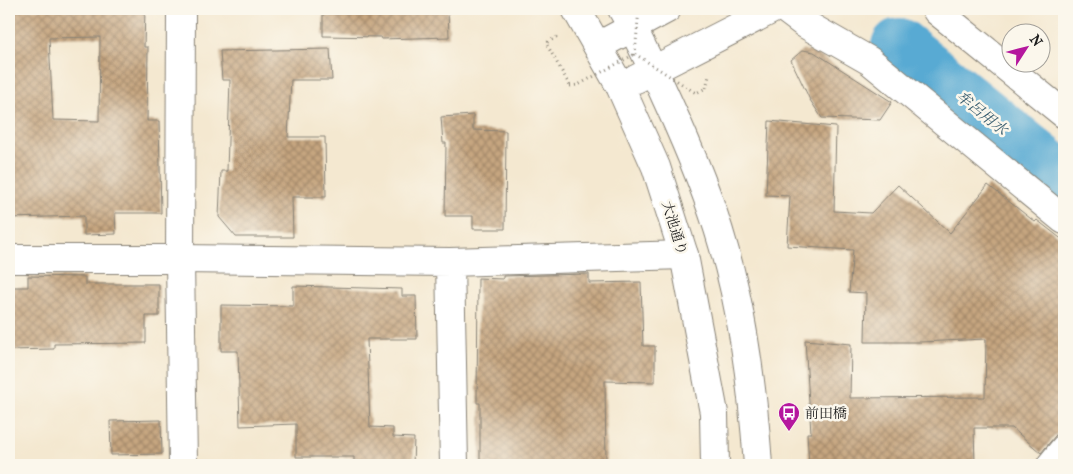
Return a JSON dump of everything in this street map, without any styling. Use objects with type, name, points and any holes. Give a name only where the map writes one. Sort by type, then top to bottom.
[{"type":"street","points":[[181,9],[180,259],[183,465]]},
{"type":"street","name":"大池通り","points":[[576,9],[620,86],[656,167],[684,254],[714,413],[715,465]]},
{"type":"street","points":[[598,46],[631,15],[667,9]]},
{"type":"street","points":[[620,86],[644,62],[773,9]]},
{"type":"street","points":[[786,9],[805,24],[870,62],[1064,220]]},
{"type":"street","points":[[936,9],[1064,114]]},
{"type":"street","points":[[631,15],[644,62],[704,184],[724,246],[753,398],[758,465]]},
{"type":"street","points":[[9,259],[450,262],[684,254]]},
{"type":"street","points":[[450,262],[454,465]]},
{"type":"street","points":[[1051,465],[1064,449]]},
{"type":"path","points":[[631,15],[644,62],[696,93],[706,88]]},
{"type":"path","points":[[558,36],[546,42],[570,86],[578,85],[644,62]]},
{"type":"building","points":[[9,9],[145,9],[144,47],[148,47],[147,121],[159,121],[161,213],[115,213],[116,234],[84,235],[84,216],[9,218]],"holes":[[[100,37],[99,121],[53,120],[49,38]]]},
{"type":"building","points":[[323,9],[448,9],[449,37],[381,39],[381,37],[323,36]]},
{"type":"building","points":[[330,49],[332,80],[291,80],[288,137],[325,137],[326,197],[292,197],[293,237],[236,237],[219,217],[221,171],[227,171],[230,80],[222,80],[220,51]]},
{"type":"building","points":[[803,50],[814,52],[892,102],[880,120],[822,118],[810,100],[791,60]]},
{"type":"building","points":[[473,115],[473,130],[506,131],[505,229],[473,229],[473,216],[445,216],[446,143],[443,143],[441,117]]},
{"type":"building","points":[[769,121],[836,127],[834,211],[871,213],[898,185],[950,233],[988,185],[1035,222],[1037,220],[1064,241],[1064,425],[1041,453],[1012,428],[974,428],[975,465],[809,465],[807,433],[811,433],[805,340],[851,344],[850,398],[985,397],[986,339],[865,342],[866,293],[849,292],[853,250],[787,246],[790,196],[766,195]]},
{"type":"building","points":[[589,274],[589,283],[641,282],[643,346],[655,346],[655,382],[605,381],[606,465],[480,465],[480,403],[477,403],[478,278],[503,279],[503,276]]},
{"type":"building","points":[[28,276],[85,277],[85,284],[159,284],[159,316],[146,316],[146,343],[54,344],[54,349],[9,350],[9,287],[28,287]]},
{"type":"building","points":[[293,286],[402,289],[402,296],[416,296],[417,339],[367,339],[370,427],[393,428],[393,437],[414,438],[413,465],[354,465],[354,457],[296,457],[296,424],[240,426],[238,351],[221,351],[221,305],[293,306]]},
{"type":"building","points":[[161,420],[162,454],[111,455],[110,421]]},
{"type":"waterway","name":"牟呂用水","points":[[899,46],[1064,180]]},
{"type":"place","name":"前田橋","points":[[789,432]]}]
